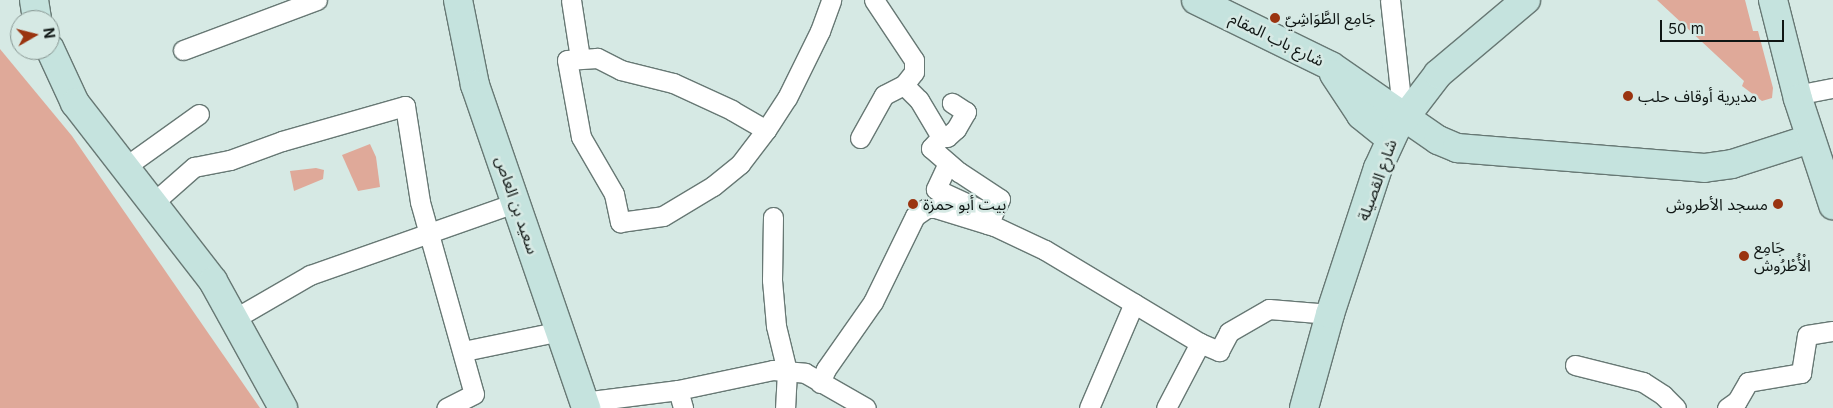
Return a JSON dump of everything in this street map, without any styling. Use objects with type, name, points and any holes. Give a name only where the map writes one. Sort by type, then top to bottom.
[{"type":"street","points":[[183,50],[317,0]]},
{"type":"street","name":"سعيد بن العاص","points":[[458,0],[475,85],[517,202],[585,405]]},
{"type":"street","points":[[571,0],[580,58]]},
{"type":"street","points":[[766,130],[732,110],[673,83],[621,70],[597,58],[567,60],[581,136],[614,194],[620,222],[663,216],[713,186],[740,164],[766,130],[787,98],[820,31],[831,0]]},
{"type":"street","points":[[860,138],[884,95],[904,85],[914,72],[914,60],[874,0]]},
{"type":"street","name":"شارع باب المقام","points":[[1196,0],[1330,66],[1350,102],[1397,128],[1438,140],[1457,148],[1704,168],[1732,164],[1810,139]]},
{"type":"street","points":[[1390,0],[1397,128]]},
{"type":"street","name":"شارع القصيلة","points":[[1304,408],[1330,314],[1397,128],[1438,74],[1526,0]]},
{"type":"street","points":[[1773,0],[1796,95],[1833,205]]},
{"type":"street","points":[[55,60],[75,103],[213,281],[283,408]]},
{"type":"street","points":[[904,85],[919,100],[941,137]]},
{"type":"street","points":[[1796,95],[1833,88]]},
{"type":"street","points":[[952,102],[966,112],[956,129],[947,137],[941,137],[931,148],[948,163],[1000,199],[990,220]]},
{"type":"street","points":[[153,203],[194,166],[230,160],[318,129],[405,106],[420,202],[464,352],[476,401],[446,408]]},
{"type":"street","points":[[124,167],[199,114]]},
{"type":"street","points":[[948,163],[936,189],[1045,250],[1200,343],[1219,351],[1229,332],[1269,309],[1330,314]]},
{"type":"street","points":[[234,319],[310,275],[517,202]]},
{"type":"street","points":[[820,384],[826,369],[873,302],[915,216],[920,211],[935,208],[990,220]]},
{"type":"street","points":[[773,217],[774,303],[787,371],[785,408]]},
{"type":"street","points":[[1089,408],[1134,303]]},
{"type":"street","points":[[464,352],[561,331]]},
{"type":"street","points":[[1727,408],[1737,401],[1748,382],[1801,373],[1807,335],[1833,331]]},
{"type":"street","points":[[1166,408],[1200,343]]},
{"type":"street","points":[[1575,365],[1643,382],[1664,395],[1676,408]]},
{"type":"street","points":[[585,405],[678,390],[759,370],[798,370],[866,408]]},
{"type":"street","points":[[678,390],[683,408]]},
{"type":"shaded area","points":[[1657,0],[1745,0],[1753,31],[1758,31],[1773,88],[1772,98],[1762,101],[1742,86],[1744,81]]},
{"type":"shaded area","points":[[0,49],[72,136],[260,408],[0,408]]},
{"type":"shaded area","points":[[370,144],[376,157],[380,187],[358,191],[342,155]]},
{"type":"shaded area","points":[[316,168],[324,170],[323,179],[294,191],[290,171]]},
{"type":"place","name":"جَامِع الطَّوَاشِيّ","points":[[1275,18]]},
{"type":"place","name":"مديرية أوقاف حلب","points":[[1628,96]]},
{"type":"place","name":"بيت أبو حمزة","points":[[913,204]]},
{"type":"place","name":"مسجد الأطروش","points":[[1778,204]]},
{"type":"place","name":"جَامِع الْأُطْرُوش","points":[[1744,256]]}]
